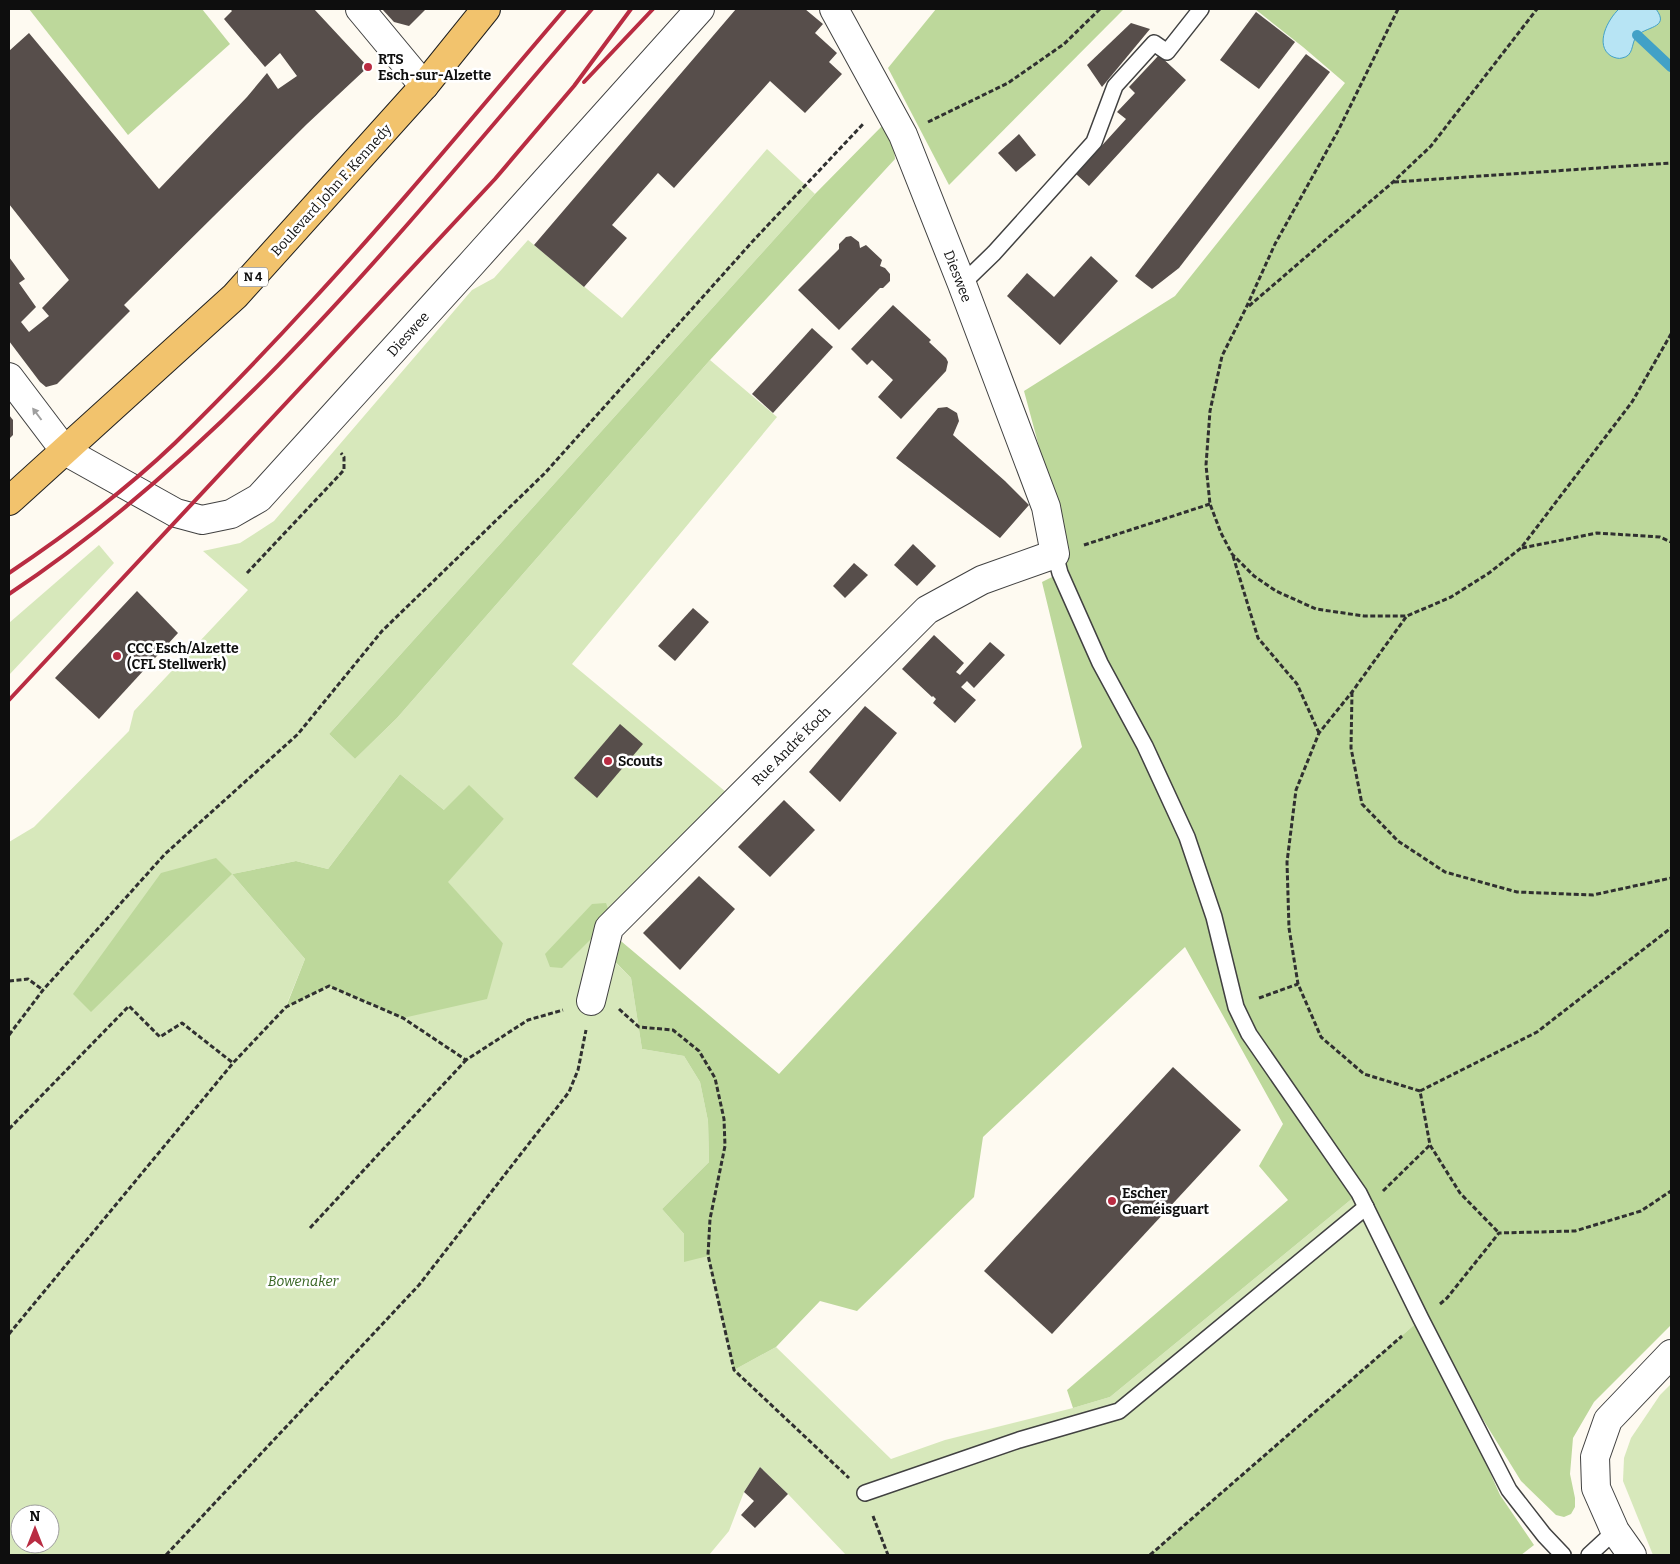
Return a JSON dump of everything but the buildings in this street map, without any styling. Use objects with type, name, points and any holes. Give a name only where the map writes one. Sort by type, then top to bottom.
[{"type":"main road","name":"Boulevard John F. Kennedy","points":[[9,501],[236,296],[424,86],[486,9]]},
{"type":"street","points":[[360,9],[424,86]]},
{"type":"street","name":"Dieswee","points":[[65,451],[176,513],[202,520],[231,514],[259,498],[700,9]]},
{"type":"street","name":"Dieswee","points":[[834,9],[903,135],[962,284],[1046,507],[1055,554]]},
{"type":"street","points":[[9,377],[65,451]]},
{"type":"street","name":"Rue André Koch","points":[[591,1001],[609,928],[927,610],[982,580],[1055,554]]},
{"type":"street","points":[[1632,1555],[1615,1531],[1596,1488],[1595,1457],[1608,1420],[1671,1354]]},
{"type":"lane","points":[[962,284],[994,253],[1094,142],[1115,86],[1154,43],[1167,52],[1201,9]]},
{"type":"lane","points":[[1055,554],[1060,573],[1100,663],[1145,746],[1187,837],[1214,917],[1236,1007],[1249,1034],[1360,1193],[1421,1320],[1508,1490],[1563,1555]]},
{"type":"lane","points":[[865,1493],[1019,1440],[1119,1411],[1366,1207]]},
{"type":"lane","points":[[1589,1555],[1615,1531]]},
{"type":"path","points":[[903,135],[1008,83],[1064,44],[1100,9]]},
{"type":"path","points":[[1319,733],[1297,684],[1258,638],[1232,554],[1221,533],[1210,504],[1206,465],[1210,411],[1222,356],[1275,244],[1339,129],[1398,9]]},
{"type":"path","points":[[1246,308],[1393,182],[1431,146],[1537,9]]},
{"type":"path","points":[[9,1035],[43,990],[165,854],[298,734],[382,631],[545,473],[752,242],[885,101]]},
{"type":"path","points":[[1393,182],[1671,163]]},
{"type":"path","points":[[1232,554],[1254,576],[1276,591],[1316,609],[1364,616],[1407,616],[1452,597],[1489,573],[1521,548],[1632,402],[1671,334]]},
{"type":"path","points":[[247,573],[344,470],[344,457],[338,446],[320,432]]},
{"type":"path","points":[[1055,554],[1210,504]]},
{"type":"path","points":[[1521,548],[1598,533],[1660,537],[1671,542]]},
{"type":"path","points":[[1407,616],[1352,692],[1319,733],[1296,790],[1287,862],[1289,928],[1298,984],[1321,1036],[1364,1074],[1420,1091],[1537,1032],[1671,928]]},
{"type":"path","points":[[1352,692],[1351,748],[1362,804],[1398,841],[1445,872],[1517,892],[1593,895],[1671,878]]},
{"type":"path","points":[[9,981],[28,979],[43,990]]},
{"type":"path","points":[[1236,1007],[1298,984]]},
{"type":"path","points":[[9,1334],[233,1063],[286,1007],[329,986],[403,1018],[466,1060]]},
{"type":"path","points":[[166,1555],[419,1285],[569,1092],[578,1070],[591,1001]]},
{"type":"path","points":[[310,1228],[466,1060],[528,1020],[591,1001],[617,1008],[639,1026],[673,1030],[700,1051],[715,1078],[724,1119],[726,1146],[710,1219],[708,1255],[734,1370],[865,1493],[888,1555]]},
{"type":"path","points":[[9,1129],[129,1006],[160,1036],[182,1023],[233,1063]]},
{"type":"path","points":[[1420,1091],[1430,1145],[1460,1193],[1499,1233],[1574,1231],[1641,1211],[1671,1191]]},
{"type":"path","points":[[1366,1207],[1430,1145]]},
{"type":"path","points":[[1150,1555],[1447,1298],[1499,1233]]},
{"type":"green space","points":[[29,9],[202,9],[230,44],[128,135]]},
{"type":"green space","points":[[936,9],[1124,9],[949,185],[888,68]]},
{"type":"green space","points":[[1255,9],[1671,9],[1671,1325],[1594,1402],[1573,1438],[1570,1474],[1575,1507],[1571,1514],[1564,1517],[1556,1515],[1521,1481],[1424,1324],[1500,1495],[1534,1545],[1521,1555],[1150,1555],[1421,1319],[1359,1193],[1110,1397],[1073,1408],[1067,1390],[1288,1200],[1259,1166],[1283,1124],[1185,947],[983,1137],[974,1197],[857,1311],[820,1301],[776,1347],[734,1370],[708,1256],[684,1262],[684,1234],[662,1209],[709,1162],[708,1121],[700,1082],[684,1056],[642,1049],[631,978],[592,938],[562,968],[550,967],[545,954],[592,904],[606,903],[611,917],[603,926],[779,1074],[1082,747],[1042,582],[1060,573],[1055,506],[1024,391],[1175,296],[1345,83]]},
{"type":"green space","points":[[884,124],[894,148],[895,159],[710,360],[397,718],[355,759],[329,734],[815,194]]},
{"type":"green space","name":"Bowenaker","points":[[767,149],[815,194],[329,734],[355,759],[397,718],[710,360],[777,417],[572,664],[726,792],[562,968],[591,938],[631,978],[642,1049],[684,1056],[700,1082],[708,1121],[709,1162],[662,1209],[684,1234],[708,1255],[734,1370],[776,1347],[891,1459],[945,1440],[1110,1397],[1359,1193],[1421,1319],[1150,1555],[846,1555],[760,1467],[744,1492],[729,1531],[709,1555],[9,1555],[9,842],[34,827],[129,731],[134,711],[248,590],[203,551],[240,543],[274,521],[472,290],[494,278],[528,240],[622,318]],"holes":[[[400,774],[444,810],[504,819],[447,882],[503,943],[403,1018],[329,986],[286,1006],[305,959],[232,874],[296,861],[328,869]]]},
{"type":"green space","points":[[99,545],[114,563],[9,675],[9,623]]},
{"type":"green space","points":[[400,774],[444,810],[469,785],[504,819],[448,882],[503,943],[487,999],[403,1018],[329,986],[286,1007],[305,959],[232,874],[296,861],[328,869]]},
{"type":"green space","points":[[216,858],[232,874],[91,1012],[73,994],[161,873]]},
{"type":"green space","points":[[1671,1384],[1671,1555],[1653,1555],[1623,1481],[1624,1458],[1631,1438],[1660,1395]]},
{"type":"water","points":[[1619,9],[1656,9],[1660,15],[1660,20],[1658,24],[1636,37],[1629,55],[1615,58],[1606,51],[1603,39],[1607,25]]},
{"type":"waterway","points":[[1637,35],[1671,67]]},
{"type":"railway","points":[[9,573],[116,495],[156,461],[210,408],[344,266],[440,157],[565,9]]},
{"type":"railway","points":[[9,594],[92,534],[172,467],[247,396],[320,322],[390,245],[592,9]]},
{"type":"railway","points":[[9,700],[495,179],[574,86],[631,9]]},
{"type":"railway","points":[[584,82],[653,9]]},
{"type":"place","name":"RTS Esch-sur-Alzette","points":[[368,67]]},
{"type":"place","name":"CCC Esch/Alzette (CFL Stellwerk)","points":[[117,656]]},
{"type":"place","name":"Scouts","points":[[608,761]]},
{"type":"place","name":"Escher Geméisguart","points":[[1112,1201]]}]
